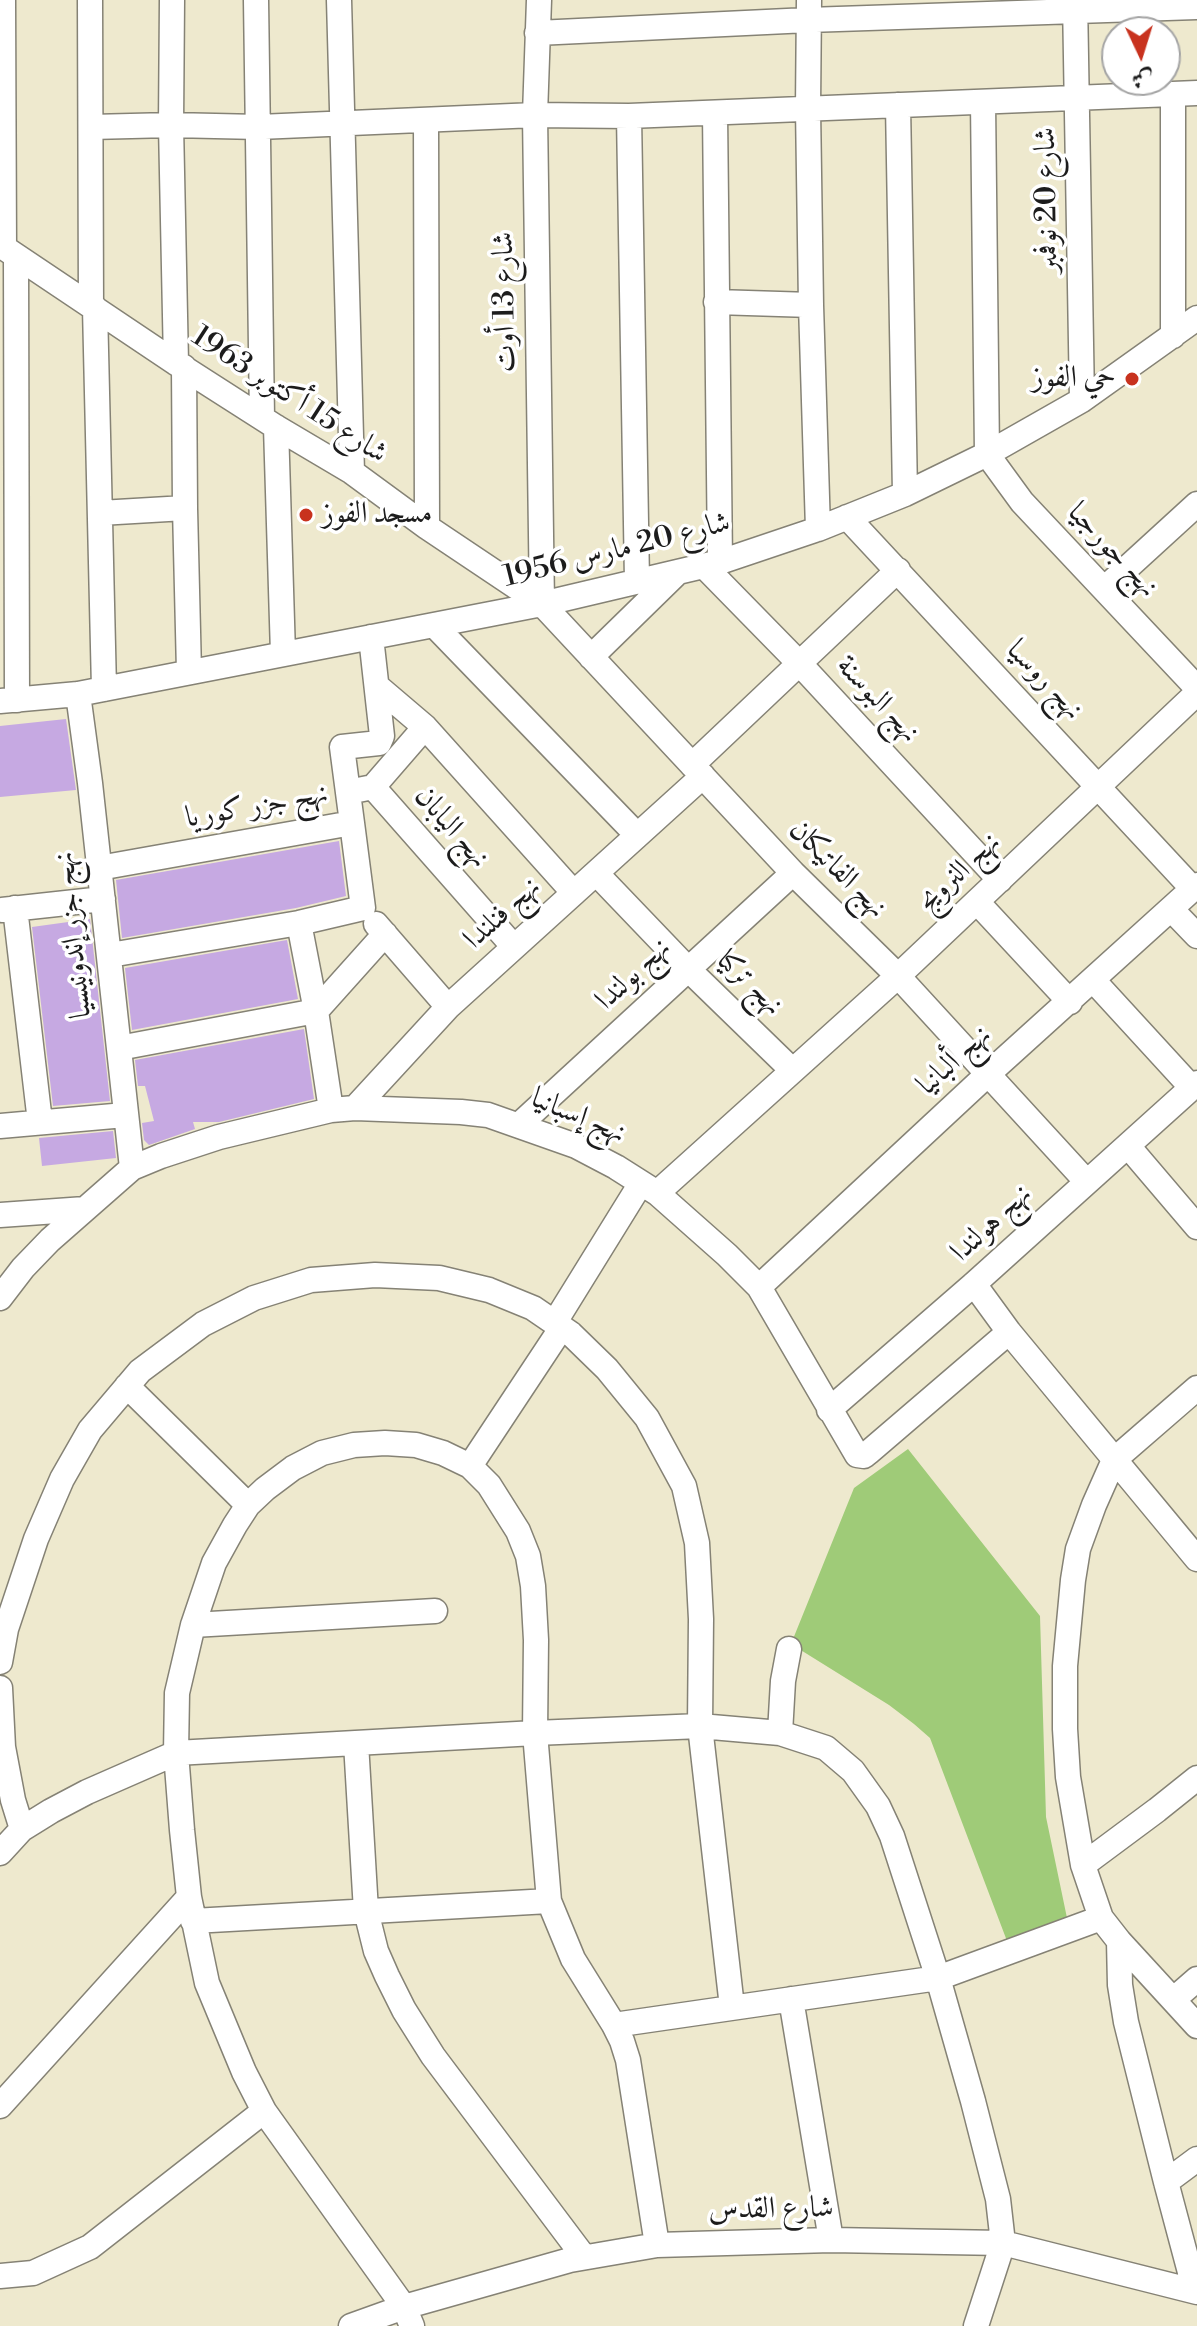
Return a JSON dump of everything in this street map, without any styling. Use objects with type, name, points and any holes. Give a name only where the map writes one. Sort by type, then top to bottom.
[{"type":"street","points":[[3,0],[8,701]]},
{"type":"street","points":[[90,0],[93,307],[104,689]]},
{"type":"street","points":[[172,0],[171,125],[189,672]]},
{"type":"street","points":[[256,0],[269,422],[283,654]]},
{"type":"street","points":[[339,0],[352,472]]},
{"type":"street","name":"شارع 13 أوت","points":[[539,0],[535,115],[542,604]]},
{"type":"street","points":[[537,33],[808,10],[1075,5],[1197,7]]},
{"type":"street","name":"شارع 20 نوفمبر","points":[[1075,5],[1082,400]]},
{"type":"street","points":[[808,10],[811,305],[818,529]]},
{"type":"street","points":[[91,127],[259,127],[535,115],[629,116],[1185,94],[1188,329]]},
{"type":"street","points":[[983,102],[987,454]]},
{"type":"street","points":[[898,105],[905,494]]},
{"type":"street","points":[[712,564],[715,113]]},
{"type":"street","points":[[629,116],[637,581]]},
{"type":"street","points":[[426,120],[427,527]]},
{"type":"street","name":"شارع 15 أكتوبر 1963","points":[[6,250],[180,365],[352,472],[542,604]]},
{"type":"street","points":[[716,302],[811,305]]},
{"type":"street","name":"شارع 20 مارس 1956","points":[[8,701],[78,694],[542,604],[712,564],[818,529],[905,494],[987,454],[1082,400],[1188,329]]},
{"type":"street","name":"نهج جورجيا","points":[[987,454],[1022,502],[1197,691]]},
{"type":"street","points":[[1104,589],[1197,504]]},
{"type":"street","points":[[100,513],[185,508]]},
{"type":"street","name":"نهج روسيا","points":[[847,517],[1195,887]]},
{"type":"street","name":"نهج البوسنة","points":[[712,564],[1000,880]]},
{"type":"street","name":"نهج فنلندا","points":[[343,1109],[448,1007],[637,835],[799,663],[898,570]]},
{"type":"street","points":[[591,657],[678,572]]},
{"type":"street","name":"نهج الفاتيكان","points":[[542,604],[793,873],[898,976],[1086,1181]]},
{"type":"street","points":[[434,625],[637,835]]},
{"type":"street","points":[[371,637],[378,687],[425,727],[574,893]]},
{"type":"street","name":"نهج جزر كوريا","points":[[99,868],[352,823],[342,747],[379,743],[381,740],[378,687]]},
{"type":"street","name":"نهج النرويج","points":[[470,1466],[558,1324],[649,1188],[792,1070],[898,976],[1197,691]]},
{"type":"street","name":"نهج جزر إندونيسيا","points":[[78,694],[132,1168]]},
{"type":"street","points":[[348,792],[373,787],[425,727]]},
{"type":"street","name":"نهج اليابان","points":[[373,787],[514,947]]},
{"type":"street","points":[[352,823],[363,908],[448,1007]]},
{"type":"street","name":"نهج تركيا","points":[[596,873],[688,969],[792,1070]]},
{"type":"street","name":"نهج بولندا","points":[[519,1125],[793,873]]},
{"type":"street","name":"نهج ألبانيا","points":[[759,1287],[1195,887]]},
{"type":"street","points":[[40,1122],[8,909],[103,899]]},
{"type":"street","points":[[977,902],[1070,1002]]},
{"type":"street","points":[[110,955],[299,923],[363,908]]},
{"type":"street","points":[[1171,909],[1197,936]]},
{"type":"street","points":[[299,923],[316,1011],[343,1109]]},
{"type":"street","points":[[119,1048],[316,1011],[385,934]]},
{"type":"street","points":[[1093,980],[1194,1085]]},
{"type":"street","name":"نهج هولندا","points":[[829,1410],[1194,1085]]},
{"type":"street","name":"نهج إسبانيا","points":[[0,1298],[41,1249],[85,1209],[132,1168],[161,1156],[219,1137],[343,1109],[461,1112],[488,1115],[519,1125],[576,1146],[616,1167],[649,1188],[727,1255],[759,1287],[857,1455],[864,1456],[1009,1332]]},
{"type":"street","points":[[0,1126],[125,1115]]},
{"type":"street","points":[[1128,1146],[1197,1227]]},
{"type":"street","points":[[0,1215],[85,1209]]},
{"type":"street","points":[[0,1662],[6,1629],[36,1539],[62,1479],[90,1430],[140,1371],[203,1324],[254,1298],[311,1280],[375,1275],[439,1278],[489,1290],[533,1308],[558,1324],[607,1369],[647,1418],[684,1486],[697,1543],[701,1619],[700,1726],[732,2007]]},
{"type":"street","points":[[974,1284],[1009,1332],[1197,1559]]},
{"type":"street","points":[[127,1386],[248,1505]]},
{"type":"street","points":[[1197,1388],[1114,1460],[1078,1549],[1065,1666],[1068,1777],[1083,1865],[1101,1918],[1197,2026]]},
{"type":"street","points":[[408,2317],[264,2111],[244,2072],[207,1983],[191,1909],[176,1753],[177,1693],[193,1625],[214,1563],[248,1505],[293,1468],[322,1453],[354,1445],[385,1443],[416,1445],[443,1453],[470,1466],[489,1485],[518,1531],[528,1556],[533,1586],[535,1733],[549,1901],[573,1959],[614,2025],[628,2060],[657,2245]]},
{"type":"street","points":[[193,1625],[435,1611]]},
{"type":"street","points":[[780,1733],[783,1681],[789,1649]]},
{"type":"street","points":[[0,1688],[3,1747],[22,1829]]},
{"type":"street","points":[[0,1853],[22,1829],[87,1792],[176,1753],[700,1726],[780,1733],[826,1748],[853,1771],[878,1806],[892,1836],[938,1978],[989,2164],[998,2199],[1003,2243],[976,2326]]},
{"type":"street","points":[[356,1743],[366,1911],[376,1951],[404,2010],[433,2056],[584,2257]]},
{"type":"street","points":[[1083,1865],[1197,1778]]},
{"type":"street","points":[[0,2106],[191,1909],[366,1911],[549,1901]]},
{"type":"street","points":[[614,2025],[938,1978],[1101,1918]]},
{"type":"street","points":[[1119,1941],[1120,1985],[1126,2022],[1196,2292]]},
{"type":"street","points":[[1174,1999],[1197,1979]]},
{"type":"street","points":[[791,1999],[831,2240]]},
{"type":"street","points":[[0,2276],[33,2273],[90,2247],[264,2111]]},
{"type":"street","points":[[1166,2182],[1197,2159]]},
{"type":"street","name":"شارع القدس","points":[[351,2326],[408,2317],[584,2257],[657,2245],[831,2240],[1003,2243],[1196,2292]]},
{"type":"green space","points":[[908,1449],[1040,1616],[1046,1817],[1067,1918],[1007,1941],[930,1738],[889,1705],[791,1644],[854,1488]]},
{"type":"building","points":[[66,719],[76,790],[0,797],[0,726]]},
{"type":"building","points":[[339,841],[346,896],[296,908],[122,938],[116,880]]},
{"type":"building","points":[[90,919],[110,1101],[53,1106],[32,927]]},
{"type":"building","points":[[287,940],[298,999],[132,1030],[125,968]]},
{"type":"building","points":[[304,1029],[314,1099],[219,1122],[193,1122],[195,1129],[149,1145],[144,1140],[142,1123],[154,1121],[145,1086],[138,1086],[135,1060]]},
{"type":"building","points":[[113,1131],[116,1158],[42,1166],[39,1138]]},
{"type":"place","name":"حي الفوز","points":[[1132,379]]},
{"type":"place","name":"مسجد الفوز","points":[[306,515]]}]
